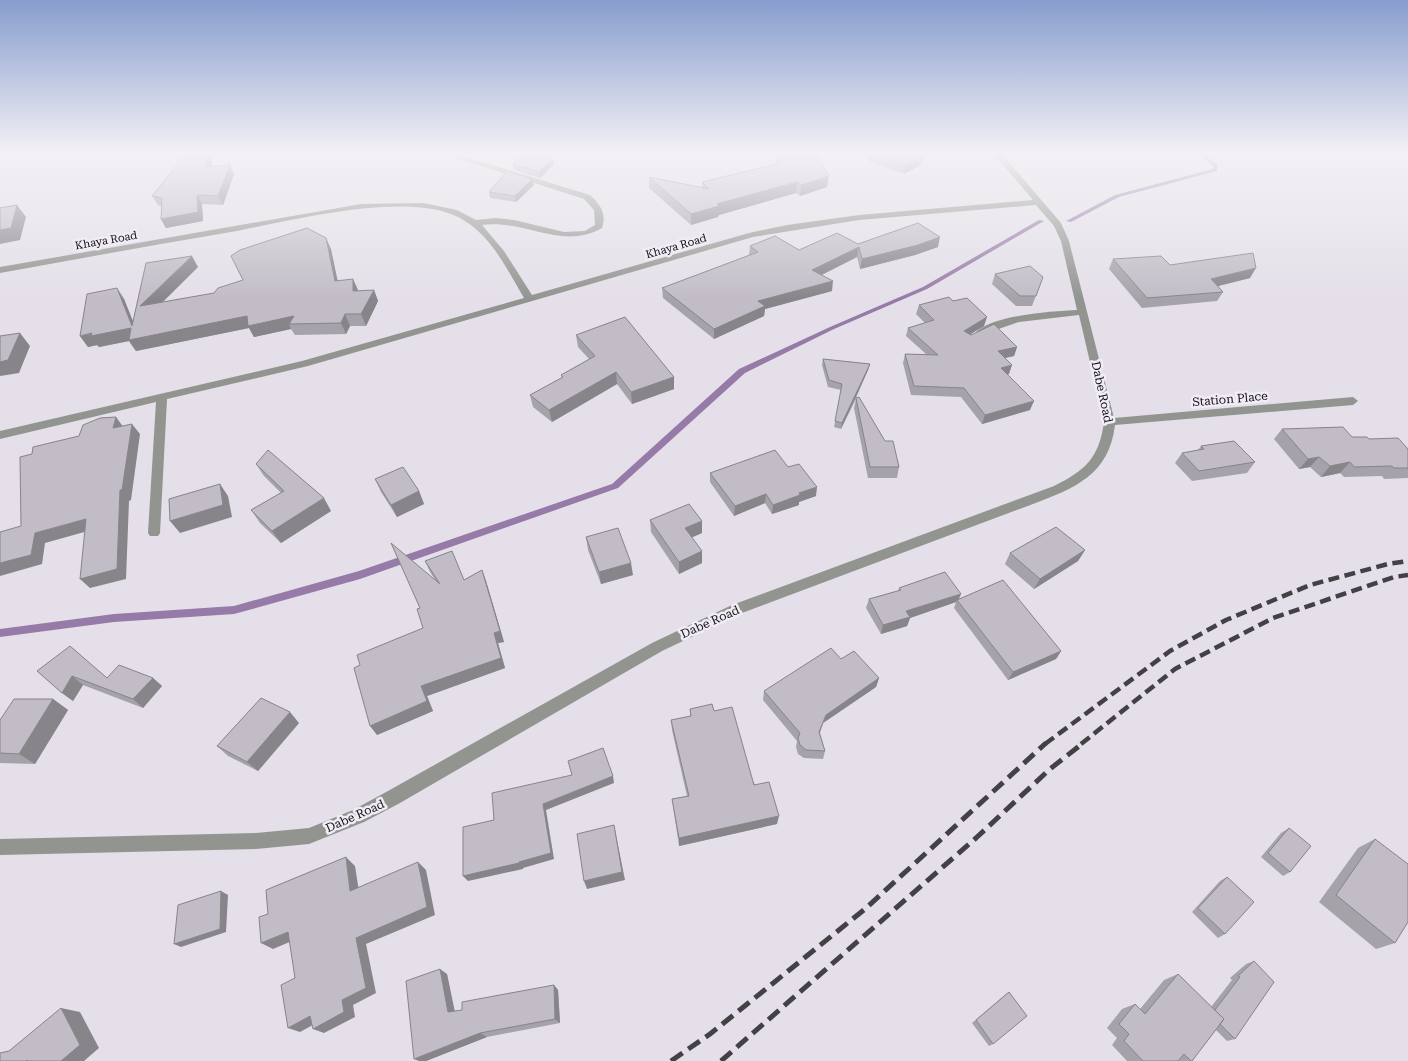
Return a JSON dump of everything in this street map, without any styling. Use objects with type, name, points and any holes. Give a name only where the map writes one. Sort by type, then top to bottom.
[{"type":"street","points":[[475,223],[502,221],[520,223],[561,235],[578,236],[591,232],[599,226],[598,206],[593,202]]},
{"type":"street","name":"Khaya Road","points":[[0,435],[304,364],[752,235],[784,228],[845,220],[1040,202]]},
{"type":"street","name":"Dabe Road","points":[[0,847],[256,841],[309,836],[358,816],[394,798],[649,652],[700,625],[1068,486],[1089,473],[1103,452],[1109,436],[1110,422],[1065,241],[1058,225],[1040,202]]},
{"type":"street","name":"Khaya Road","points":[[0,270],[361,206],[396,204],[424,206],[449,211],[475,223],[496,246],[530,300]]},
{"type":"street","points":[[968,338],[1003,322],[1026,317],[1083,312]]},
{"type":"street","points":[[154,533],[162,398]]},
{"type":"street","name":"Station Place","points":[[1110,422],[1353,401]]},
{"type":"building","points":[[162,202],[197,202],[198,212],[161,219]]},
{"type":"building","points":[[677,202],[726,202],[717,204],[719,206],[691,214]]},
{"type":"building","points":[[17,205],[11,228],[0,230],[0,208]]},
{"type":"building","points":[[918,223],[940,237],[918,245],[862,259],[859,247],[812,270],[833,281],[758,301],[765,306],[714,329],[662,288],[758,252],[750,246],[775,236],[799,250],[837,233],[858,244]]},
{"type":"building","points":[[307,228],[326,238],[335,281],[353,279],[353,291],[374,290],[361,314],[345,314],[341,323],[289,324],[294,316],[248,326],[247,316],[129,340],[131,328],[91,336],[92,333],[80,336],[87,294],[117,288],[132,326],[146,263],[192,256],[140,306],[214,293],[218,288],[243,280],[231,256],[240,250]]},
{"type":"building","points":[[1253,253],[1256,268],[1211,279],[1223,292],[1147,298],[1113,259],[1161,256],[1170,265]]},
{"type":"building","points":[[1030,266],[1043,277],[1036,296],[1020,296],[995,274]]},
{"type":"building","points":[[949,297],[953,301],[967,298],[987,317],[964,331],[971,335],[994,324],[1017,347],[998,351],[1012,365],[1001,368],[1034,401],[985,415],[964,388],[914,386],[905,354],[938,355],[908,328],[934,320],[919,305]]},
{"type":"building","points":[[625,317],[674,377],[631,392],[616,372],[549,410],[530,395],[563,377],[561,375],[595,356],[576,335]]},
{"type":"building","points":[[20,333],[8,360],[0,362],[0,336]]},
{"type":"building","points":[[823,359],[870,364],[842,423],[835,421],[842,384],[829,380]]},
{"type":"building","points":[[859,397],[885,441],[893,441],[899,467],[870,467],[856,398]]},
{"type":"building","points":[[116,417],[113,428],[132,424],[122,490],[120,490],[117,569],[80,579],[86,519],[35,533],[31,555],[0,563],[0,532],[21,526],[20,457],[32,454],[33,447],[79,436],[83,425],[100,418]]},
{"type":"building","points":[[1343,427],[1352,437],[1367,437],[1369,439],[1398,438],[1408,449],[1408,468],[1394,468],[1392,466],[1354,467],[1350,462],[1330,466],[1319,457],[1308,459],[1282,429]]},
{"type":"building","points":[[1234,441],[1255,462],[1199,471],[1182,453],[1204,449],[1201,446]]},
{"type":"building","points":[[268,450],[324,498],[272,531],[251,510],[284,491],[256,464]]},
{"type":"building","points":[[775,450],[788,467],[799,464],[817,487],[773,505],[766,494],[735,506],[710,473]]},
{"type":"building","points":[[403,467],[419,491],[391,505],[375,479]]},
{"type":"building","points":[[220,484],[223,505],[170,521],[169,499]]},
{"type":"building","points":[[689,504],[702,521],[685,528],[702,551],[679,562],[650,520]]},
{"type":"building","points":[[1056,527],[1085,550],[1040,579],[1010,553]]},
{"type":"building","points":[[618,528],[631,563],[599,572],[586,537]]},
{"type":"building","points":[[391,543],[440,584],[425,561],[452,551],[464,580],[482,570],[500,631],[494,633],[501,658],[421,686],[427,701],[370,726],[354,668],[360,665],[357,655],[423,628],[417,609],[420,608]]},
{"type":"building","points":[[945,572],[961,594],[906,611],[910,617],[883,625],[869,599],[901,590],[899,588]]},
{"type":"building","points":[[1003,580],[1061,651],[1013,672],[957,600]]},
{"type":"building","points":[[70,646],[107,678],[119,665],[153,678],[133,699],[72,676],[62,693],[37,671]]},
{"type":"building","points":[[831,648],[841,659],[854,651],[879,678],[826,715],[819,732],[825,751],[806,750],[800,745],[798,738],[800,733],[764,691]]},
{"type":"building","points":[[261,698],[290,712],[247,762],[217,746]]},
{"type":"building","points":[[14,699],[53,699],[19,754],[0,753],[0,720]]},
{"type":"building","points":[[712,704],[714,711],[732,707],[754,785],[769,782],[779,816],[679,838],[672,799],[689,796],[671,720],[691,716],[690,709]]},
{"type":"building","points":[[603,748],[613,776],[543,804],[551,853],[519,863],[463,876],[463,827],[494,820],[492,793],[572,775],[568,761]]},
{"type":"building","points":[[614,825],[622,872],[584,881],[577,834]]},
{"type":"building","points":[[1289,828],[1311,846],[1290,872],[1268,853]]},
{"type":"building","points":[[1375,839],[1408,864],[1408,922],[1395,943],[1336,895]]},
{"type":"building","points":[[346,857],[350,891],[418,862],[427,907],[356,938],[366,988],[342,1000],[344,1012],[313,1029],[310,1016],[288,1028],[281,985],[295,978],[288,932],[261,943],[259,917],[268,914],[266,890]]},
{"type":"building","points":[[1227,877],[1254,902],[1225,934],[1198,908]]},
{"type":"building","points":[[221,891],[220,929],[174,944],[178,905]]},
{"type":"building","points":[[1254,961],[1274,982],[1235,1039],[1220,1024],[1224,1019],[1215,1010],[1240,977],[1238,976]]},
{"type":"building","points":[[440,969],[448,1012],[462,1010],[462,1002],[554,985],[555,1019],[480,1033],[414,1059],[406,981]]},
{"type":"building","points":[[1178,974],[1224,1019],[1192,1061],[1184,1054],[1178,1061],[1143,1061],[1124,1041],[1129,1034],[1119,1024],[1135,1004],[1145,1014]]},
{"type":"building","points":[[1009,992],[1027,1016],[993,1044],[976,1020]]},
{"type":"building","points":[[61,1008],[80,1045],[61,1061],[0,1061],[0,1053],[9,1051]]},
{"type":"waterway","points":[[1069,221],[1106,202]]},
{"type":"waterway","points":[[0,633],[114,618],[234,610],[360,575],[615,486],[742,371],[832,328],[925,288],[1041,221]]},
{"type":"railway","points":[[1045,744],[1170,651],[1226,620],[1310,585],[1388,564],[1408,561]]},
{"type":"railway","points":[[1081,744],[1175,669],[1273,618],[1394,577],[1408,575]]},
{"type":"railway","points":[[671,1061],[710,1034],[865,909],[1046,743]]},
{"type":"railway","points":[[721,1061],[976,838],[1050,769],[1083,743]]}]
